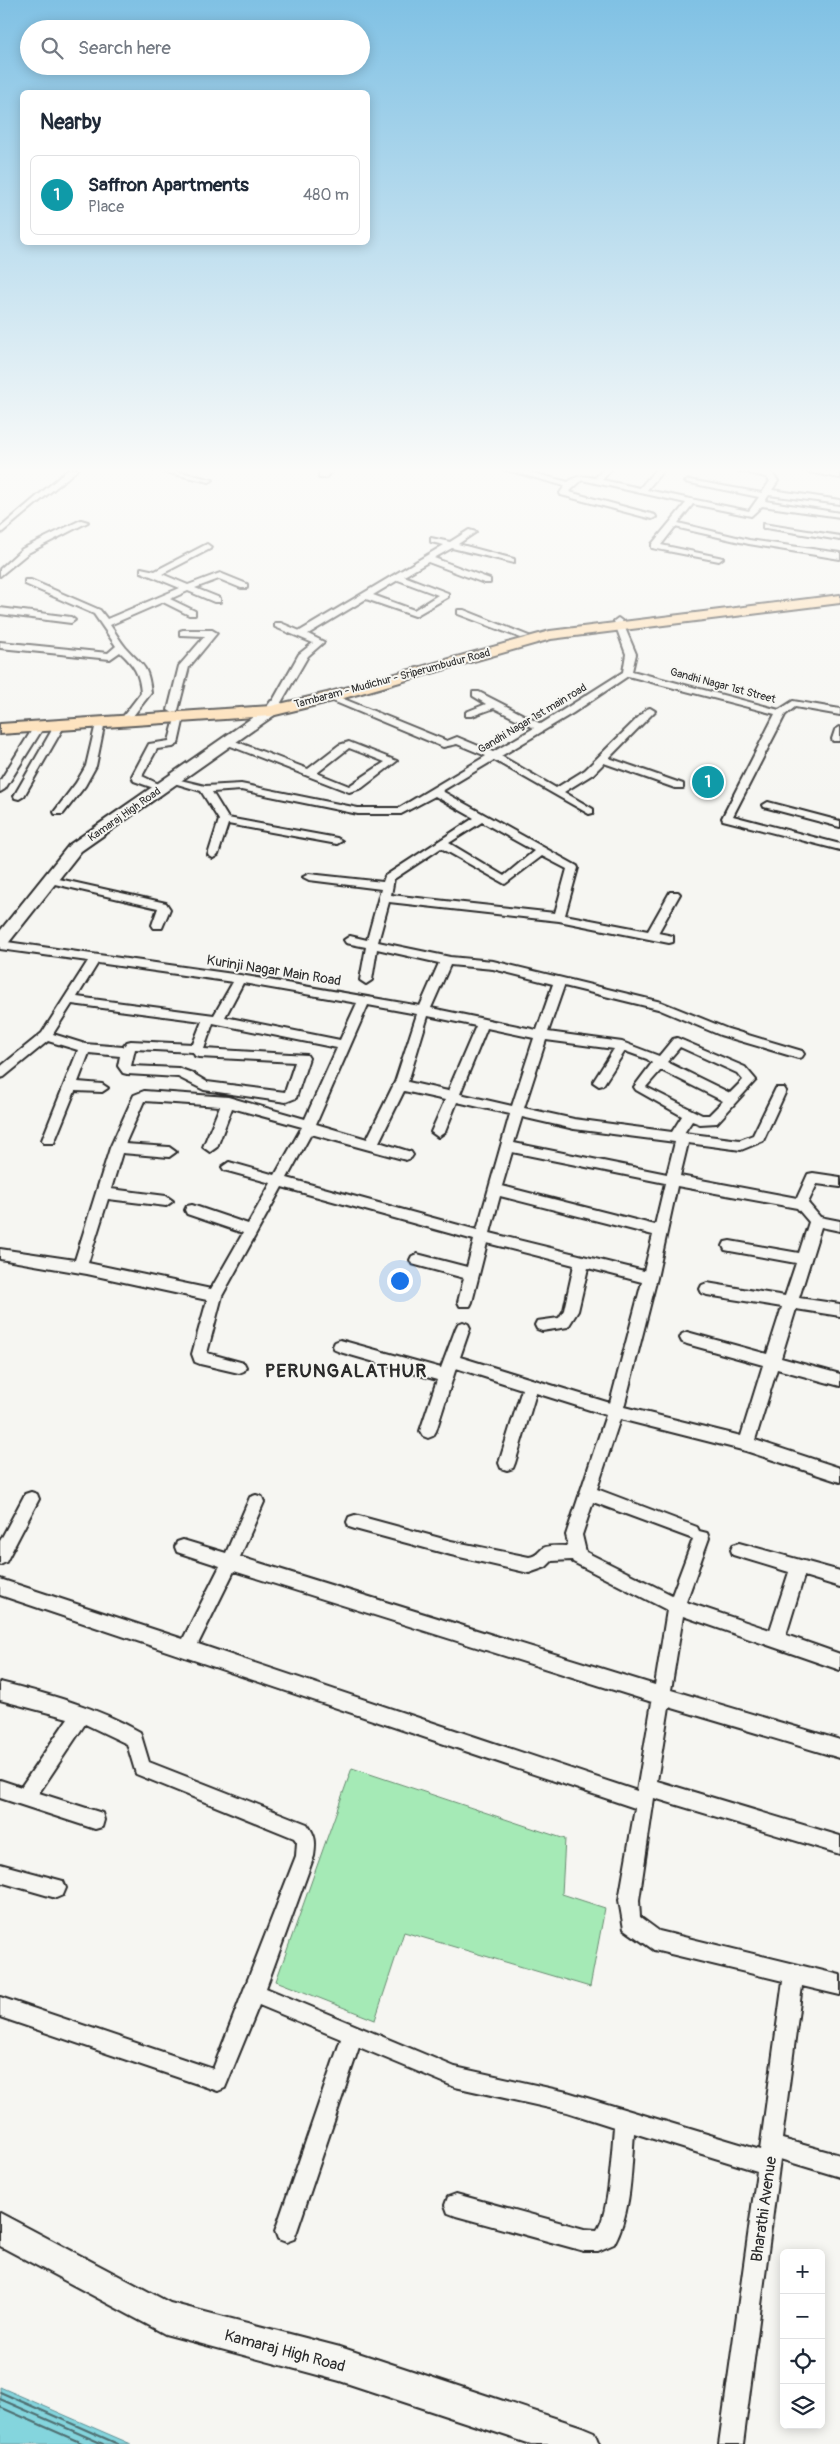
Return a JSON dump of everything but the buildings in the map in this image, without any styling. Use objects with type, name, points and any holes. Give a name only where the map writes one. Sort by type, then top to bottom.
[{"type":"main road","name":"Tambaram - Mudichur - Sriperumbudur Road","points":[[273,707],[429,665],[546,630],[840,598]]},
{"type":"main road","name":"Tambaram - Mudichur - Sriperumbudur Road","points":[[0,723],[273,707],[331,697],[537,638],[619,623]]},
{"type":"main road","name":"Tambaram - Mudichur - Sriperumbudur Road","points":[[0,729],[100,721],[129,716]]},
{"type":"street","points":[[30,583],[97,612],[121,647],[139,664],[145,681],[146,693],[129,716]]},
{"type":"street","points":[[179,583],[218,600]]},
{"type":"street","points":[[106,623],[198,583]]},
{"type":"street","points":[[237,583],[244,586]]},
{"type":"street","points":[[302,634],[388,583]]},
{"type":"street","points":[[366,596],[415,613],[445,595],[414,583]]},
{"type":"street","points":[[162,598],[192,613]]},
{"type":"street","points":[[0,611],[71,620]]},
{"type":"street","points":[[461,612],[524,636]]},
{"type":"street","points":[[619,623],[631,654],[627,673]]},
{"type":"street","points":[[273,707],[304,654],[319,642],[278,625]]},
{"type":"street","points":[[183,633],[212,633],[184,666],[173,744],[153,746],[137,776],[138,779],[205,789],[224,820],[337,840]]},
{"type":"street","points":[[0,645],[110,656],[121,647]]},
{"type":"street","name":"Gandhi Nagar 1st Street","points":[[627,673],[781,713],[793,704],[840,712]]},
{"type":"street","name":"Gandhi Nagar 1st main road","points":[[205,789],[241,787],[358,811],[401,811],[541,728],[627,673]]},
{"type":"street","points":[[476,694],[541,728]]},
{"type":"street","points":[[331,697],[447,745],[457,740],[494,756],[589,811]]},
{"type":"street","points":[[469,714],[494,704]]},
{"type":"street","name":"Kamaraj High Road","points":[[0,944],[75,848],[273,707]]},
{"type":"street","points":[[557,792],[589,772],[650,712]]},
{"type":"street","points":[[781,713],[727,818],[840,847]]},
{"type":"street","points":[[59,812],[81,784],[91,766],[100,721]]},
{"type":"street","points":[[19,796],[61,724]]},
{"type":"street","points":[[0,789],[40,725]]},
{"type":"street","points":[[227,741],[344,787],[353,788],[392,762],[349,746],[344,747],[310,773]]},
{"type":"street","points":[[602,759],[679,786]]},
{"type":"street","points":[[434,791],[573,868],[560,917]]},
{"type":"street","points":[[768,805],[840,824]]},
{"type":"street","points":[[366,980],[372,944],[389,878],[481,818]]},
{"type":"street","points":[[213,855],[224,820]]},
{"type":"street","points":[[441,843],[505,881],[541,851]]},
{"type":"street","points":[[310,877],[387,886]]},
{"type":"street","points":[[50,880],[162,905],[164,909],[158,925]]},
{"type":"street","points":[[651,935],[674,894]]},
{"type":"street","points":[[385,898],[560,917],[669,939]]},
{"type":"street","points":[[350,940],[446,960],[493,965],[660,1006],[724,1032],[798,1054]]},
{"type":"street","name":"Kurinji Nagar Main Road","points":[[0,944],[240,979],[424,1011],[541,1035],[622,1046],[651,1056],[732,1100]]},
{"type":"street","points":[[0,1074],[46,1036],[71,1000],[95,959]]},
{"type":"street","points":[[371,1145],[399,1086],[424,1011],[446,960]]},
{"type":"street","points":[[198,1048],[131,1045],[127,1052],[124,1066],[128,1070],[182,1073],[195,1078],[204,1086],[286,1096],[291,1095],[304,1060],[301,1057],[199,1053],[198,1048],[213,1019],[240,979]]},
{"type":"street","points":[[465,1302],[480,1236],[541,1035],[560,981]]},
{"type":"street","points":[[71,1000],[213,1019],[344,1044]]},
{"type":"street","points":[[240,1367],[200,1358],[199,1354],[215,1296],[309,1126],[364,1000]]},
{"type":"street","points":[[438,1132],[483,1023]]},
{"type":"street","points":[[46,1036],[85,1048],[127,1052]]},
{"type":"street","points":[[682,1043],[741,1070],[750,1080],[712,1120],[700,1119],[642,1090],[640,1087],[658,1061],[674,1044],[682,1043]]},
{"type":"street","points":[[599,1082],[622,1046]]},
{"type":"street","points":[[49,1140],[85,1048]]},
{"type":"street","points":[[70,1086],[102,1088]]},
{"type":"street","points":[[399,1086],[574,1124],[741,1145],[758,1138],[780,1091]]},
{"type":"street","points":[[80,1266],[117,1148],[136,1100],[141,1097],[228,1102],[406,1154]]},
{"type":"street","points":[[210,1147],[228,1102]]},
{"type":"street","points":[[690,1114],[679,1138],[661,1232],[615,1411],[574,1535],[579,1557],[676,1606],[840,1662]]},
{"type":"street","points":[[507,1146],[801,1204],[816,1221],[840,1226]]},
{"type":"street","points":[[117,1148],[169,1152]]},
{"type":"street","points":[[229,1167],[279,1179],[480,1236],[650,1278]]},
{"type":"street","points":[[801,1204],[814,1178],[840,1182]]},
{"type":"street","points":[[494,1189],[661,1232]]},
{"type":"street","points":[[103,1193],[166,1201]]},
{"type":"street","points":[[192,1210],[251,1230]]},
{"type":"street","points":[[746,1444],[770,1361],[816,1221]]},
{"type":"street","points":[[730,1246],[803,1259]]},
{"type":"street","points":[[0,1254],[80,1266],[215,1296]]},
{"type":"street","points":[[417,1260],[472,1274]]},
{"type":"street","points":[[542,1325],[563,1323],[571,1311],[582,1261]]},
{"type":"street","points":[[707,1289],[840,1310]]},
{"type":"street","points":[[428,1431],[463,1328]]},
{"type":"street","points":[[687,1338],[840,1380]]},
{"type":"street","points":[[340,1346],[446,1376]]},
{"type":"street","points":[[452,1361],[615,1411],[746,1444],[840,1475]]},
{"type":"street","points":[[507,1462],[531,1385]]},
{"type":"street","points":[[588,1493],[696,1535],[676,1606],[628,1900],[631,1922],[654,1940],[840,1985]]},
{"type":"street","points":[[0,1557],[31,1499]]},
{"type":"street","points":[[187,1649],[230,1562],[256,1502]]},
{"type":"street","points":[[355,1522],[451,1548],[529,1565],[544,1561],[548,1554],[554,1552],[564,1555],[570,1553],[576,1544]]},
{"type":"street","points":[[183,1547],[661,1696],[840,1749]]},
{"type":"street","points":[[739,1550],[840,1579]]},
{"type":"street","points":[[776,1639],[800,1566]]},
{"type":"street","points":[[0,1588],[646,1794],[840,1846]]},
{"type":"street","points":[[0,1691],[81,1715],[121,1730],[134,1738],[142,1768],[300,1831],[307,1839],[305,1856],[254,1993],[218,2081],[0,2007]]},
{"type":"street","points":[[25,1797],[81,1715]]},
{"type":"street","points":[[0,1789],[96,1820]]},
{"type":"street","points":[[0,1873],[56,1888]]},
{"type":"street","name":"Bharathi Avenue","points":[[731,2444],[794,1974]]},
{"type":"street","points":[[254,1993],[455,2077],[567,2102],[625,2119],[771,2155],[840,2166]]},
{"type":"street","points":[[286,2231],[353,2034]]},
{"type":"street","points":[[456,2205],[584,2240],[596,2241],[607,2235],[614,2216],[625,2119]]},
{"type":"street","name":"Kamaraj High Road","points":[[0,2229],[165,2318],[340,2364],[582,2444]]},
{"type":"green space","points":[[352,1768],[565,1839],[562,1894],[605,1908],[590,1987],[404,1932],[375,2020],[276,1981]]},
{"type":"water","points":[[0,2387],[131,2444],[0,2444]]},
{"type":"place","name":"Saffron Apartments","points":[[708,782]]},
{"type":"district","name":"PERUNGALATHUR","points":[[346,1370]]}]
